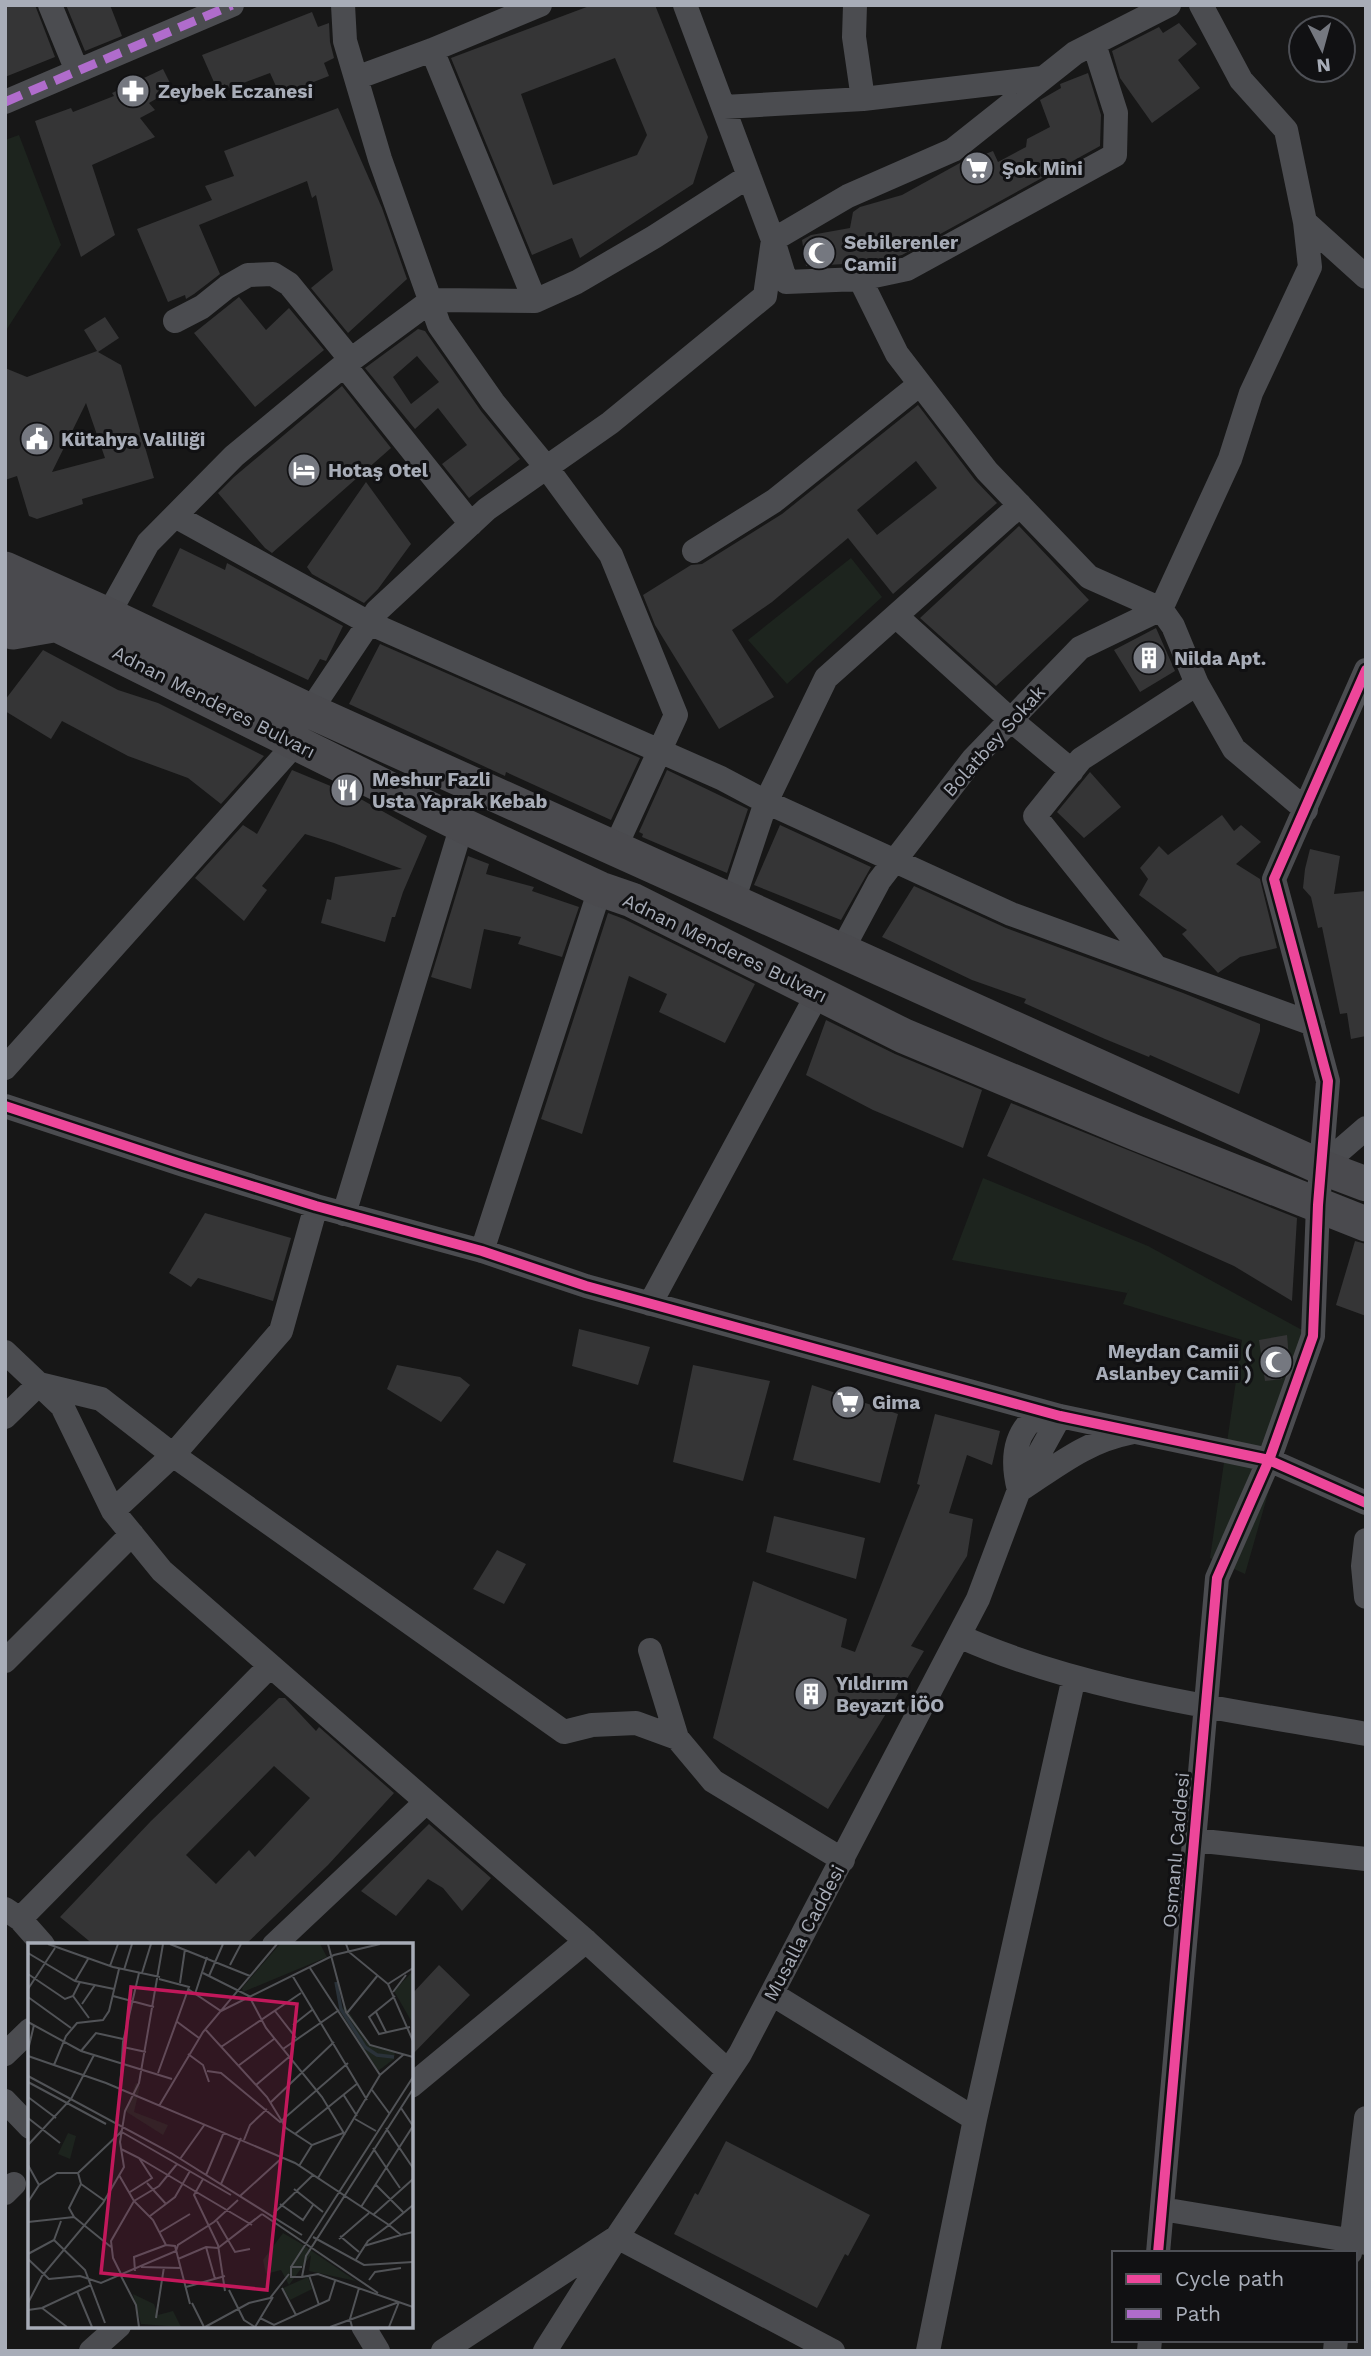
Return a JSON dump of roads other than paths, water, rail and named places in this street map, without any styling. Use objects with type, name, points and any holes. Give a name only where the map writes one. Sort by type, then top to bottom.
[{"type":"main road","points":[[5,546],[68,580],[108,615]]},
{"type":"main road","points":[[5,569],[108,615]]},
{"type":"main road","name":"Adnan Menderes Bulvarı","points":[[5,599],[462,825],[600,889],[632,900],[904,1036],[1136,1133],[1366,1224]]},
{"type":"main road","name":"Adnan Menderes Bulvarı","points":[[108,615],[310,711],[1321,1167],[1366,1184]]},
{"type":"main road","points":[[8,635],[60,624]]},
{"type":"street","points":[[50,5],[77,71]]},
{"type":"street","points":[[5,102],[232,5]]},
{"type":"street","points":[[343,5],[345,41],[380,159],[439,324],[493,402],[547,468],[611,555],[676,715],[615,848]]},
{"type":"street","points":[[356,78],[540,5]]},
{"type":"street","points":[[685,5],[773,240],[786,282],[860,279],[907,269],[1115,155],[1116,113],[1094,44]]},
{"type":"street","points":[[855,5],[854,37],[863,99]]},
{"type":"street","points":[[773,240],[848,196],[953,150],[1075,53],[1169,5]]},
{"type":"street","points":[[1161,609],[1230,459],[1251,393],[1310,267],[1305,222],[1286,130],[1241,80],[1201,5]]},
{"type":"street","points":[[432,50],[535,301]]},
{"type":"street","points":[[724,107],[863,99],[1043,78]]},
{"type":"street","points":[[108,615],[148,542],[239,452],[344,365],[432,300],[535,301],[577,282],[749,176]]},
{"type":"street","points":[[1305,222],[1366,277]]},
{"type":"street","points":[[310,711],[377,611],[486,509],[610,424],[765,296],[773,240]]},
{"type":"street","points":[[175,321],[202,307],[227,287],[248,275],[273,274],[289,284],[347,355],[344,365]]},
{"type":"street","points":[[860,279],[897,354],[987,471],[1089,577],[1161,609],[1173,626],[1197,684],[1234,749],[1306,810]]},
{"type":"street","points":[[344,365],[471,524]]},
{"type":"street","points":[[694,551],[774,501],[920,384]]},
{"type":"street","points":[[733,901],[766,802],[826,678],[1020,505]]},
{"type":"street","points":[[175,516],[369,623],[721,778],[894,862],[1011,914],[1312,1024]]},
{"type":"street","name":"Bolatbey Sokak","points":[[842,950],[879,881],[973,759],[1080,648],[1161,609]]},
{"type":"street","points":[[896,616],[1072,771]]},
{"type":"street","name":"Osmanlı Caddesi","points":[[1158,2251],[1217,1578],[1269,1460],[1312,1336],[1318,1205],[1328,1081],[1274,879],[1366,670]]},
{"type":"street","points":[[1156,967],[1035,816],[1081,759],[1197,684]]},
{"type":"street","points":[[5,1068],[296,743]]},
{"type":"street","points":[[344,1214],[462,825]]},
{"type":"street","points":[[482,1251],[600,889]]},
{"type":"street","points":[[650,1304],[818,993]]},
{"type":"street","points":[[5,1106],[316,1206],[482,1251],[650,1304],[1051,1414],[1269,1460],[1366,1503]]},
{"type":"street","points":[[1321,1167],[1366,1128]]},
{"type":"street","points":[[113,1511],[173,1455],[281,1331],[316,1206]]},
{"type":"street","points":[[5,1352],[62,1406],[113,1511],[162,1571],[586,1941],[728,2071]]},
{"type":"street","points":[[39,1384],[101,1399],[173,1455],[564,1732],[592,1725],[636,1723],[677,1738]]},
{"type":"street","points":[[5,1417],[39,1384]]},
{"type":"street","name":"Musalla Caddesi","points":[[545,2351],[617,2237],[740,2054],[978,1599],[1051,1414]]},
{"type":"street","points":[[1020,1490],[1080,1450],[1113,1436],[1132,1432]]},
{"type":"street","points":[[5,1661],[132,1534]]},
{"type":"street","points":[[1366,1540],[1363,1566],[1366,1597]]},
{"type":"street","points":[[959,1636],[983,1647],[1074,1677],[1207,1706],[1366,1734]]},
{"type":"street","points":[[650,1650],[677,1738],[713,1782],[843,1860]]},
{"type":"street","points":[[41,1943],[12,1914],[270,1666]]},
{"type":"street","points":[[928,2351],[975,2119],[1074,1677]]},
{"type":"street","points":[[276,1943],[426,1802]]},
{"type":"street","points":[[1195,1840],[1366,1859]]},
{"type":"street","points":[[413,2084],[586,1941]]},
{"type":"street","points":[[772,1994],[975,2119]]},
{"type":"street","points":[[5,2054],[28,2033]]},
{"type":"street","points":[[5,2101],[28,2125]]},
{"type":"street","points":[[1162,2209],[1356,2246],[1366,2118]]},
{"type":"street","points":[[443,2351],[617,2237],[833,2351]]},
{"type":"street","points":[[91,2351],[117,2328]]},
{"type":"street","points":[[364,2328],[378,2351]]},
{"type":"place","name":"Zeybek Eczanesi","points":[[133,91]]},
{"type":"place","name":"Şok Mini","points":[[977,168]]},
{"type":"place","name":"Sebilerenler Camii","points":[[819,253]]},
{"type":"place","name":"Kütahya Valiliği","points":[[37,439]]},
{"type":"place","name":"Hotaş Otel","points":[[304,470]]},
{"type":"place","name":"Nilda Apt.","points":[[1149,658]]},
{"type":"place","name":"Meshur Fazli Usta Yaprak Kebab","points":[[347,790]]},
{"type":"place","name":"Meydan Camii ( Aslanbey Camii )","points":[[1276,1362]]},
{"type":"place","name":"Gima","points":[[848,1402]]},
{"type":"place","name":"Yıldırım Beyazıt İÖO","points":[[811,1694]]}]
